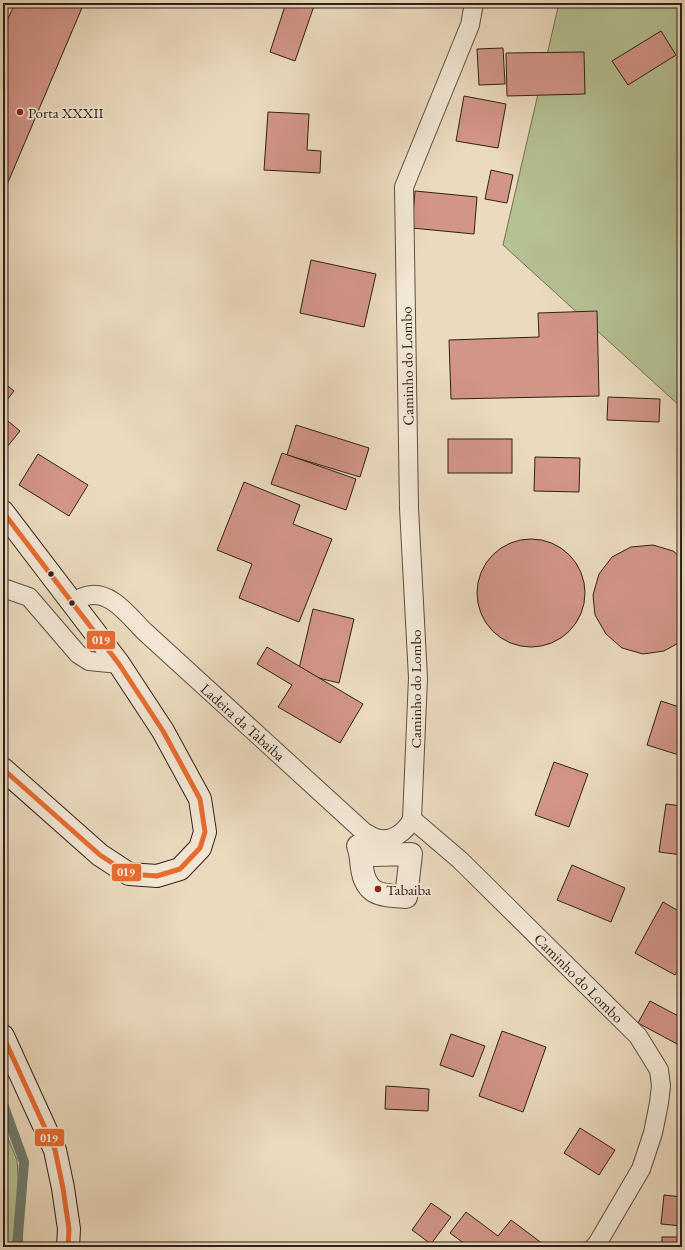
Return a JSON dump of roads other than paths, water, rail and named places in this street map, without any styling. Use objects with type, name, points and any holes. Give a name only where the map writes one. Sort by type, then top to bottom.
[{"type":"street","points":[[3,512],[71,603],[120,664],[163,731],[200,799],[205,832],[200,848],[180,869],[157,876],[130,874],[100,855],[3,769]]},
{"type":"street","points":[[3,1036],[55,1150],[69,1230],[68,1247]]},
{"type":"lane","name":"Caminho do Lombo","points":[[474,3],[470,25],[404,187],[409,508],[418,678],[412,819],[460,860],[638,1036],[659,1070],[661,1086],[659,1103],[653,1133],[641,1169],[598,1244],[594,1247]]},
{"type":"lane","points":[[3,588],[29,597],[78,654],[89,661],[120,664]]},
{"type":"lane","name":"Ladeira da Tabaiba","points":[[71,603],[86,596],[99,595],[111,599],[364,832],[376,839],[390,838],[402,833],[409,826],[412,819]]},
{"type":"waterway","points":[[3,1104],[24,1162],[17,1247]]},
{"type":"place","name":"Porta XXXII","points":[[20,112]]},
{"type":"place","name":"Tabaiba","points":[[378,889]]}]
